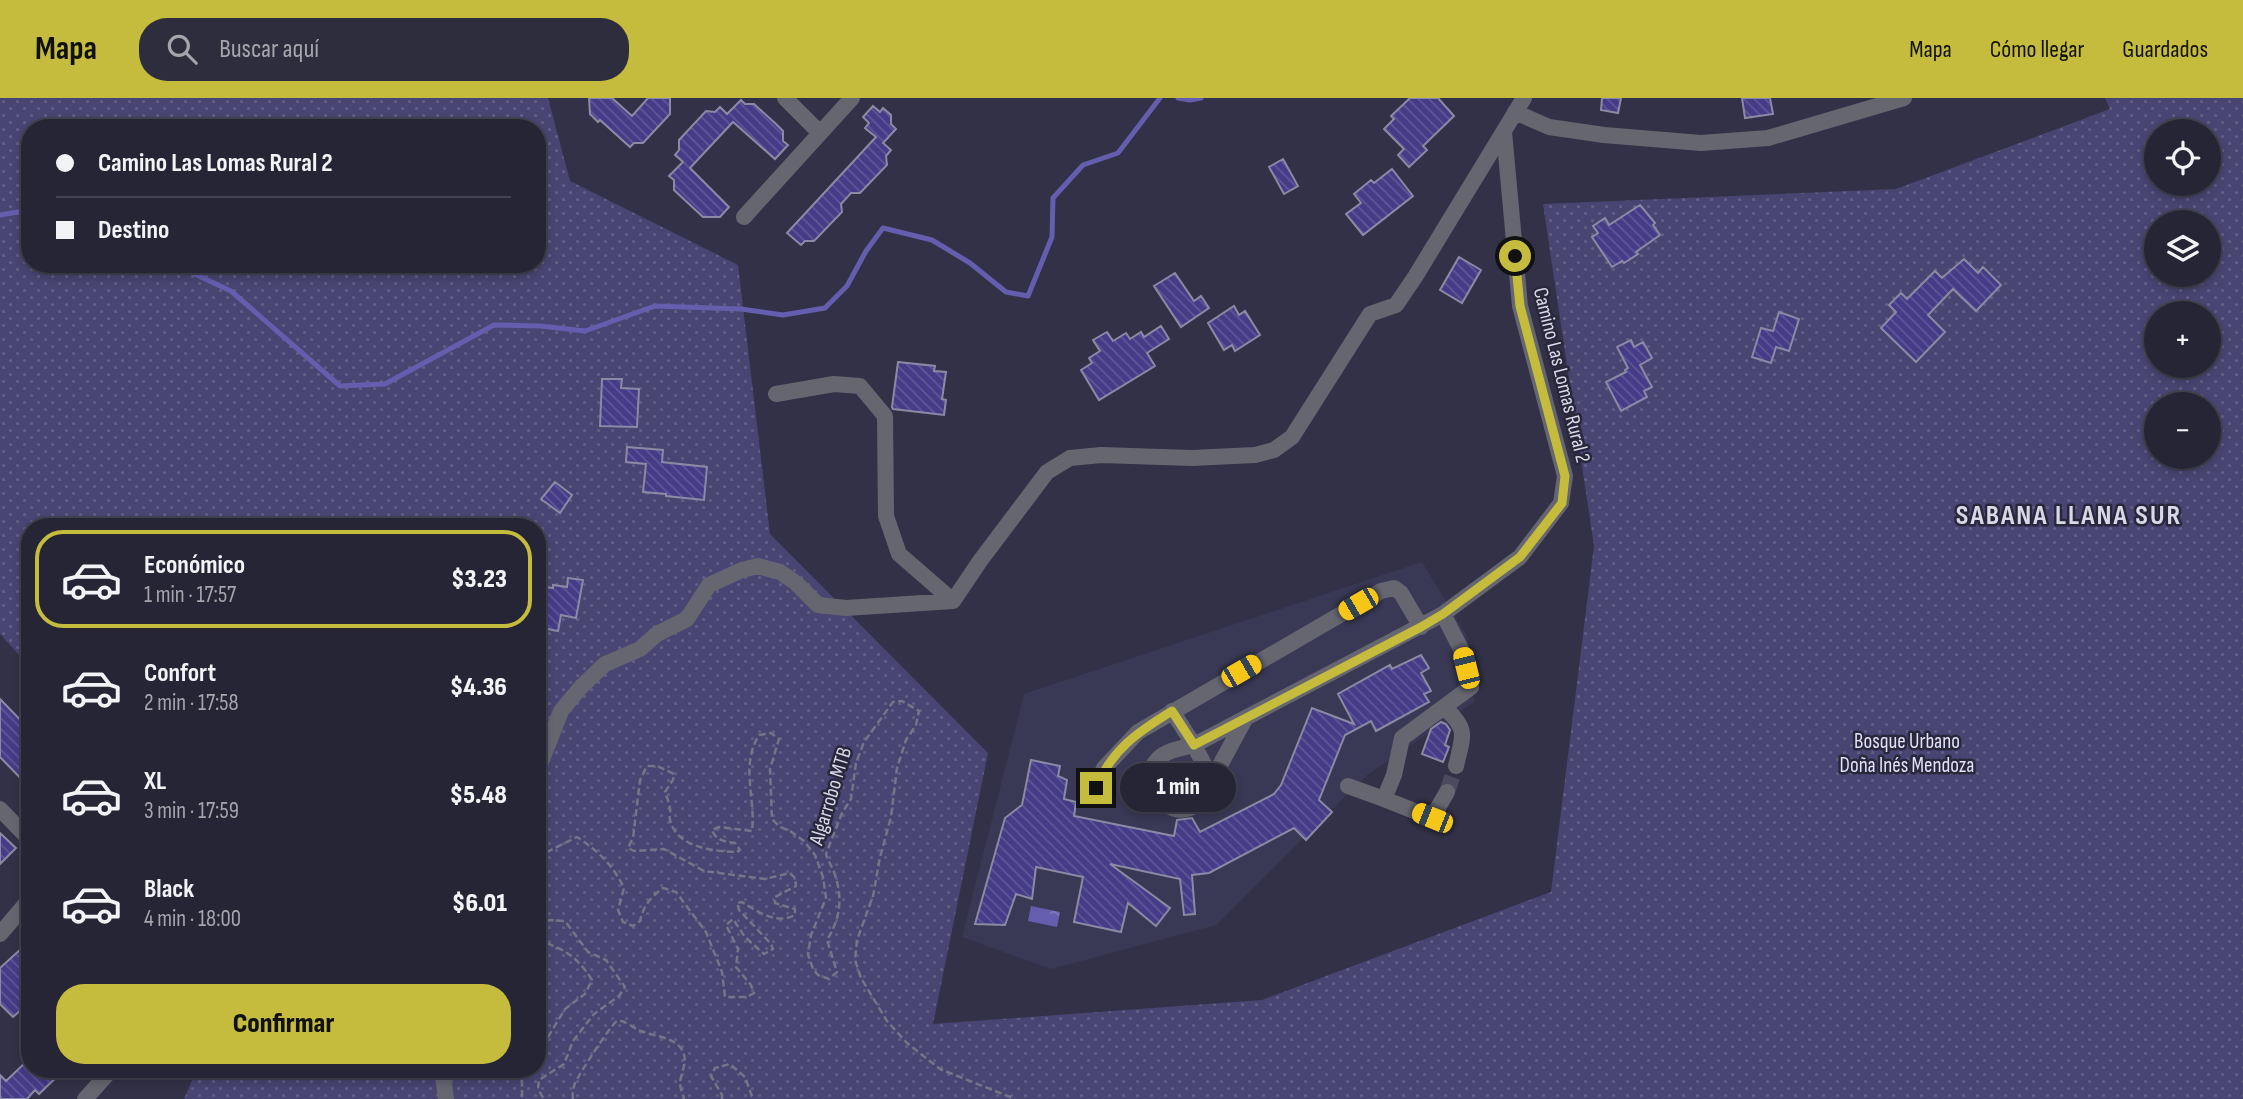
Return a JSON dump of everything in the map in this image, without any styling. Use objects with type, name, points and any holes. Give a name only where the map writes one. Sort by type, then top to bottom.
[{"type":"street","points":[[785,98],[820,133]]},
{"type":"street","points":[[744,218],[852,98]]},
{"type":"street","points":[[953,601],[1047,472],[1070,458],[1101,455],[1180,458],[1255,455],[1274,450],[1292,438],[1370,314],[1396,305],[1409,287],[1520,105],[1549,127],[1604,135],[1701,143],[1768,138],[1904,98]]},
{"type":"street","name":"Camino Las Lomas Rural 2","points":[[1443,614],[1520,557],[1562,503],[1565,476],[1520,306],[1504,132]]},
{"type":"street","points":[[776,394],[834,384],[860,386],[884,416],[886,516],[899,554],[953,601]]},
{"type":"street","points":[[546,749],[561,711],[605,664],[639,649],[657,634],[687,619],[709,585],[742,570],[758,566],[780,572],[796,583],[818,605],[846,608],[953,601]]},
{"type":"street","points":[[1096,788],[1104,768],[1138,732],[1381,591],[1394,588],[1401,593],[1421,627]]},
{"type":"street","points":[[1245,719],[1212,780],[1208,794],[1197,807],[1180,811],[1167,806],[1156,795],[1150,779],[1157,760],[1175,749],[1194,745],[1245,719],[1443,614],[1461,649],[1471,687],[1402,738],[1394,775],[1384,799]]},
{"type":"street","points":[[1444,707],[1457,719],[1463,733],[1456,766]]},
{"type":"street","points":[[1172,711],[1212,780]]},
{"type":"street","points":[[1348,786],[1432,818],[1447,792]]},
{"type":"street","points":[[0,809],[21,831]]},
{"type":"street","points":[[0,934],[21,910]]},
{"type":"street","points":[[85,1099],[104,1078]]},
{"type":"street","points":[[443,1078],[446,1099]]},
{"type":"path","name":"Algarrobo MTB","points":[[546,852],[577,837],[596,849],[615,870],[624,888],[618,910],[622,922],[633,926],[640,921],[642,912],[653,895],[663,888],[676,892],[706,932],[722,972],[725,997],[747,997],[754,993],[736,967],[738,949],[726,925],[733,919],[745,937],[764,954],[773,949],[739,910],[737,903],[742,902],[763,915],[790,918],[795,915],[795,909],[775,903],[775,897],[796,886],[795,878],[790,873],[765,879],[704,871],[664,849],[634,851],[628,848],[633,838],[640,780],[648,766],[657,766],[674,774],[665,792],[670,819],[675,830],[686,842],[712,851],[740,850],[735,843],[720,841],[712,830],[719,827],[752,831],[754,820],[749,781],[753,745],[759,735],[771,733],[779,739],[770,769],[772,819],[779,827],[804,841],[815,855],[823,877],[826,898],[811,935],[808,954],[818,975],[829,979],[837,972],[827,940],[837,924],[839,905],[838,885],[826,854],[842,813],[851,799],[856,762],[864,743],[893,702],[902,701],[919,711],[916,725],[906,740],[897,768],[891,817],[873,896],[857,940],[855,960],[861,978],[887,1021],[906,1044],[940,1069],[1015,1099]]},
{"type":"path","points":[[546,922],[565,921],[588,952],[606,960],[625,987],[619,996],[594,1014],[573,1041],[564,1064],[546,1076]]},
{"type":"path","points":[[546,943],[563,948],[584,968],[592,980],[584,995],[565,1009],[546,1039]]},
{"type":"path","points":[[573,1099],[575,1083],[582,1069],[599,1047],[610,1026],[617,1021],[623,1021],[632,1028],[669,1040],[680,1047],[685,1057],[680,1084],[684,1099]]},
{"type":"path","points":[[722,1099],[711,1076],[715,1068],[730,1064],[745,1077],[753,1099]]},
{"type":"path","points":[[522,1078],[522,1099]]},
{"type":"path","points":[[542,1078],[539,1080],[538,1089],[544,1099]]},
{"type":"shaded area","points":[[1422,562],[1467,636],[1474,702],[1367,775],[1216,925],[1051,969],[962,937],[1024,694]]},
{"type":"green space","name":"Bosque Urbano Doña Inés Mendoza","points":[[0,98],[548,98],[570,181],[738,265],[770,534],[988,753],[933,1024],[1262,1000],[1551,892],[1594,546],[1543,204],[1896,189],[2110,109],[2105,98],[2243,98],[2243,1099],[184,1099],[193,1078],[546,1078],[546,518],[21,518],[21,657],[0,634]]},
{"type":"water","points":[[1031,906],[1060,912],[1057,927],[1028,921]]},
{"type":"building","points":[[589,98],[612,98],[632,116],[648,98],[670,98],[670,114],[643,143],[634,143],[630,147],[590,114]]},
{"type":"building","points":[[1410,98],[1438,98],[1454,116],[1423,146],[1427,150],[1409,167],[1398,155],[1404,149],[1384,129],[1394,119],[1391,116]]},
{"type":"building","points":[[1602,98],[1621,98],[1618,113],[1601,110]]},
{"type":"building","points":[[1742,98],[1770,98],[1773,114],[1745,118]]},
{"type":"building","points":[[741,100],[745,104],[754,104],[776,124],[783,131],[783,141],[788,145],[775,159],[733,122],[690,168],[729,207],[720,217],[703,217],[674,190],[674,180],[669,176],[683,162],[675,155],[679,150],[679,140],[706,111],[715,112],[720,107],[727,114]]},
{"type":"building","points":[[873,106],[880,112],[883,108],[891,115],[891,124],[896,129],[883,143],[891,150],[886,156],[887,165],[860,193],[851,193],[841,204],[842,212],[814,241],[805,241],[801,245],[787,233],[876,137],[865,128],[869,123],[863,117]]},
{"type":"building","points":[[1283,159],[1298,186],[1284,194],[1269,167]]},
{"type":"building","points":[[1392,169],[1413,196],[1363,235],[1346,214],[1361,203],[1354,194],[1371,180],[1374,183]]},
{"type":"building","points":[[1640,205],[1655,223],[1653,225],[1660,235],[1636,252],[1638,254],[1612,267],[1592,237],[1598,233],[1593,226],[1605,218],[1609,225]]},
{"type":"building","points":[[1459,257],[1481,270],[1462,303],[1440,290]]},
{"type":"building","points":[[1964,259],[1978,273],[1983,267],[2001,285],[1976,311],[1953,289],[1928,315],[1945,332],[1916,362],[1881,328],[1896,312],[1889,305],[1901,293],[1907,299],[1935,271],[1942,278]]},
{"type":"building","points":[[1175,273],[1194,301],[1201,296],[1209,308],[1181,327],[1154,286]]},
{"type":"building","points":[[1234,306],[1239,315],[1245,311],[1260,335],[1235,351],[1232,345],[1224,350],[1208,323]]},
{"type":"building","points":[[1779,312],[1799,319],[1789,351],[1776,347],[1771,363],[1752,357],[1761,328],[1773,331]]},
{"type":"building","points":[[1161,326],[1169,339],[1147,353],[1155,366],[1099,400],[1081,370],[1092,363],[1089,358],[1100,351],[1093,340],[1107,332],[1113,341],[1126,333],[1130,339],[1141,332],[1144,337]]},
{"type":"building","points":[[1631,340],[1634,347],[1643,342],[1652,358],[1640,365],[1652,387],[1644,391],[1647,397],[1621,411],[1606,382],[1626,372],[1628,368],[1617,347]]},
{"type":"building","points":[[898,362],[935,366],[934,371],[946,372],[942,399],[946,400],[944,415],[893,409]]},
{"type":"building","points":[[602,379],[622,379],[621,388],[639,389],[637,427],[600,426]]},
{"type":"building","points":[[627,447],[663,450],[662,462],[707,467],[704,500],[643,492],[646,464],[626,462]]},
{"type":"building","points":[[555,482],[572,495],[560,513],[541,499]]},
{"type":"building","points":[[568,578],[583,580],[576,618],[561,615],[558,631],[546,629],[546,587],[567,587]]},
{"type":"building","points":[[1421,655],[1429,668],[1421,673],[1431,691],[1424,694],[1429,702],[1376,731],[1371,721],[1345,735],[1319,800],[1332,812],[1306,840],[1294,828],[1209,873],[1192,875],[1195,914],[1184,915],[1180,879],[1110,864],[1170,908],[1156,926],[1128,903],[1121,932],[1074,922],[1083,877],[1036,867],[1032,899],[1016,894],[1005,925],[975,924],[1005,818],[1022,805],[1031,760],[1060,766],[1058,776],[1067,780],[1064,799],[1076,802],[1074,816],[1174,836],[1177,820],[1192,818],[1200,832],[1274,794],[1281,785],[1312,708],[1354,724],[1338,694],[1390,665],[1392,669]]},
{"type":"building","points":[[0,699],[21,721],[21,779],[0,757]]},
{"type":"building","points":[[1441,722],[1450,730],[1445,745],[1449,747],[1443,762],[1422,754],[1431,729]]},
{"type":"building","points":[[0,833],[16,848],[0,864]]},
{"type":"building","points":[[21,949],[21,1010],[13,1017],[0,1004],[0,968]]},
{"type":"building","points":[[21,1067],[21,1078],[56,1078],[39,1094],[35,1090],[27,1099],[0,1099],[0,1075],[6,1081]]},
{"type":"waterway","points":[[192,273],[231,291],[340,386],[385,384],[494,325],[585,331],[655,306],[741,309],[783,315],[825,308],[847,286],[866,251],[883,228],[932,240],[970,263],[1006,292],[1028,296],[1052,237],[1053,198],[1083,165],[1118,153],[1160,98]]},
{"type":"waterway","points":[[1178,98],[1201,98]]},
{"type":"waterway","points":[[0,215],[21,212]]},
{"type":"tunnel","points":[[1447,792],[1456,766]]},
{"type":"district","name":"SABANA LLANA SUR","points":[[2069,514]]},
{"type":"route","points":[[1096,788],[1104,768],[1119,750],[1138,732],[1172,711],[1194,745],[1421,627],[1520,557],[1562,503],[1565,476],[1520,306],[1515,256]]}]
